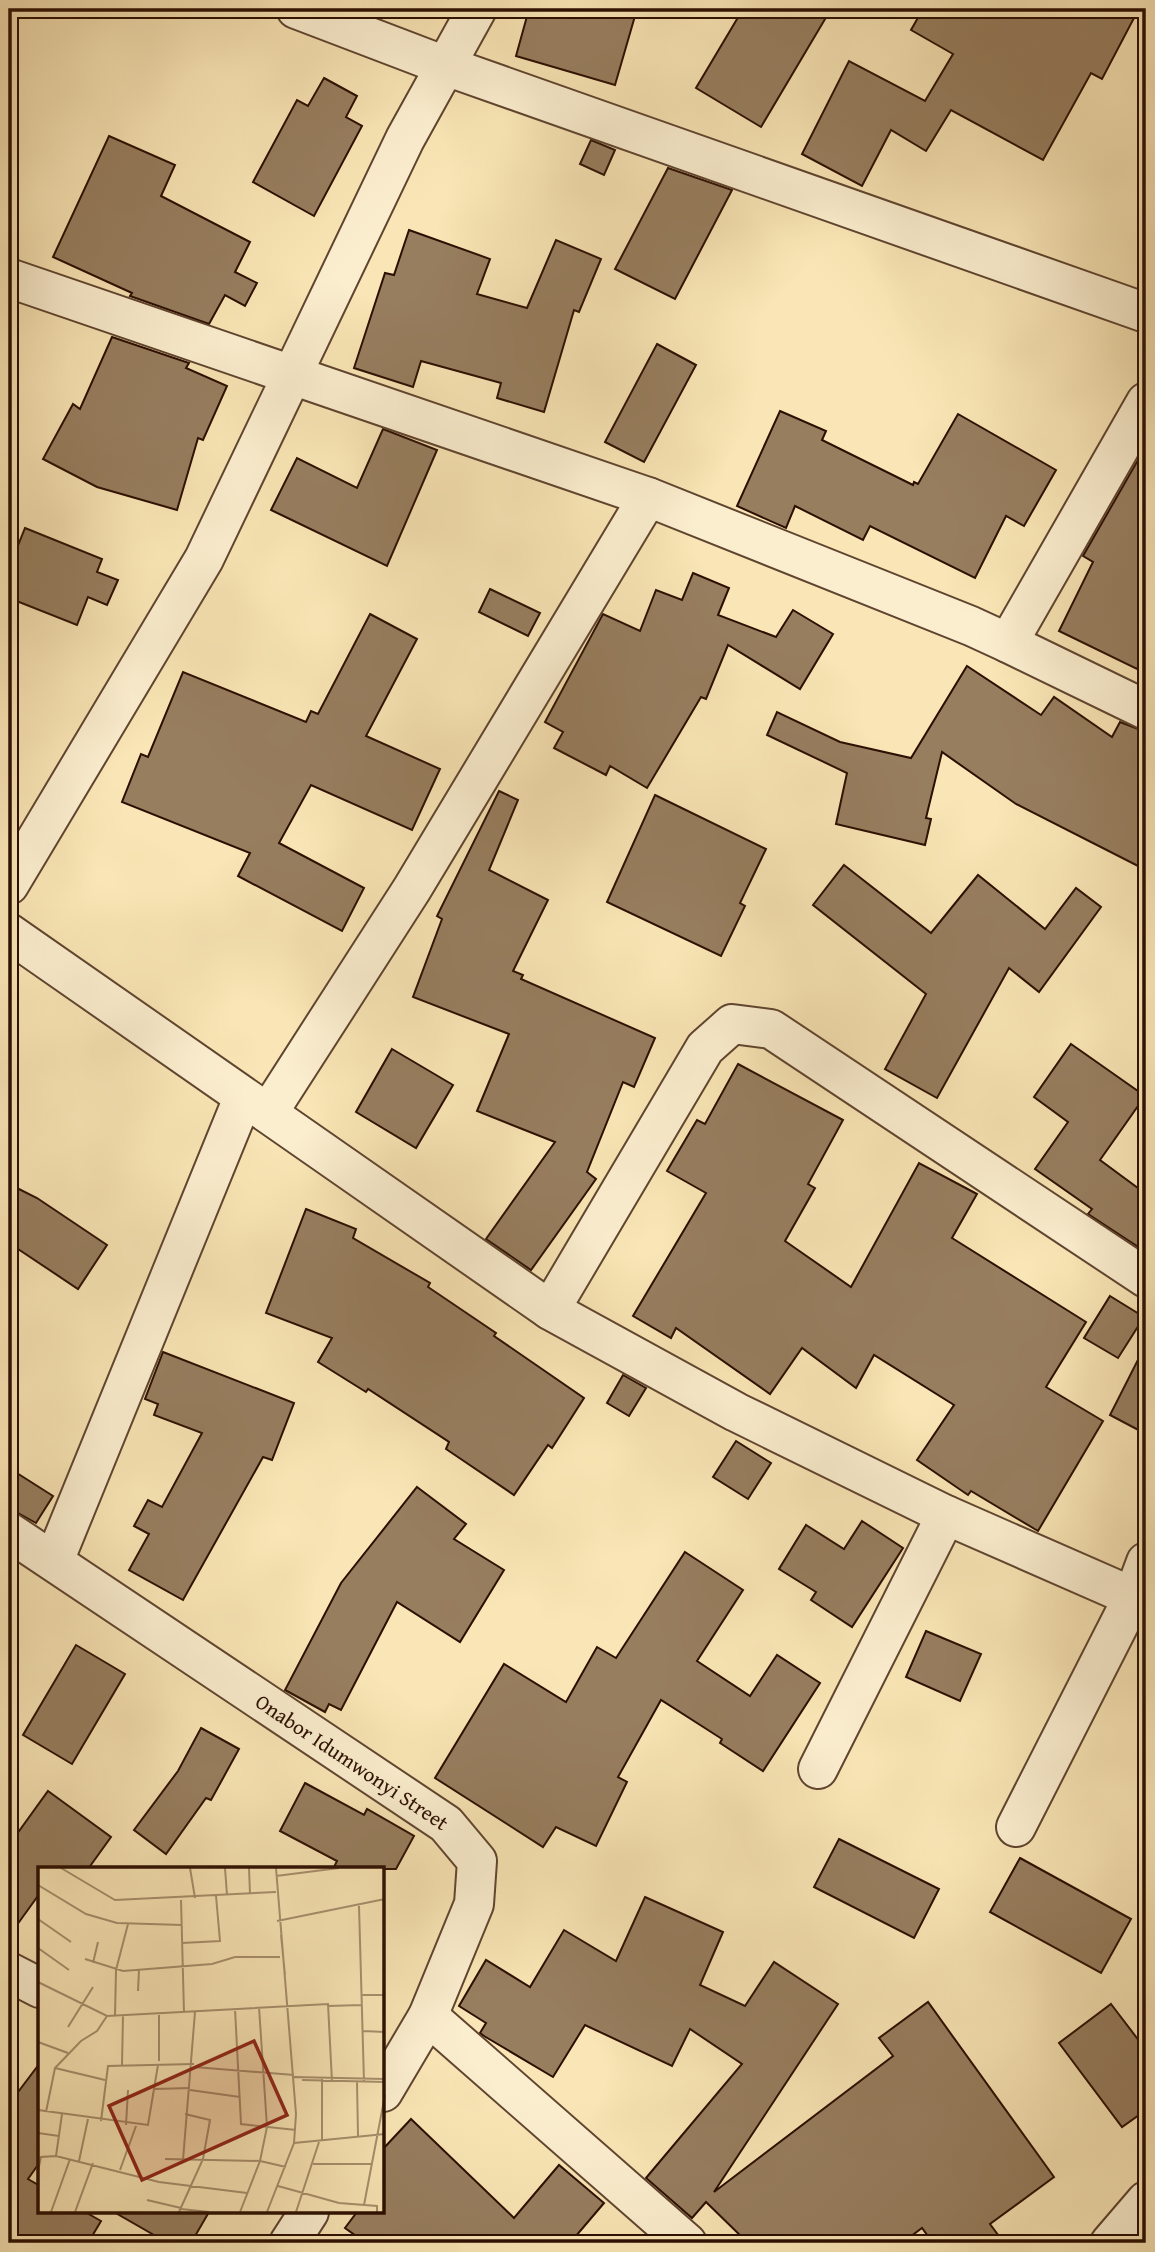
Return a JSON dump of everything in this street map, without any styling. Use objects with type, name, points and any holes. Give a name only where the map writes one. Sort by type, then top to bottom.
[{"type":"street","points":[[296,9],[443,65],[1146,313]]},
{"type":"street","points":[[9,885],[204,559],[405,139],[443,65],[477,9]]},
{"type":"street","points":[[9,278],[648,498],[1008,643],[1146,710]]},
{"type":"street","points":[[1008,643],[1146,402]]},
{"type":"street","points":[[54,1561],[256,1105],[412,889],[648,498]]},
{"type":"street","points":[[9,933],[550,1310],[736,1412],[946,1515],[1140,1579],[1016,1827]]},
{"type":"street","points":[[550,1310],[705,1048],[732,1024],[771,1029],[1146,1279]]},
{"type":"street","points":[[818,1769],[946,1515]]},
{"type":"street","name":"Onabor Idumwonyi Street","points":[[9,1532],[446,1824],[477,1861],[474,1904],[428,2017],[385,2089]]},
{"type":"street","points":[[9,1972],[38,1987]]},
{"type":"street","points":[[428,2017],[687,2243]]},
{"type":"street","points":[[1110,2243],[1146,2201]]},
{"type":"street","points":[[289,2243],[308,2214]]},
{"type":"building","points":[[529,9],[637,9],[615,85],[516,56]]},
{"type":"building","points":[[743,9],[831,9],[761,127],[696,88]]},
{"type":"building","points":[[923,9],[1116,9],[1134,18],[1102,79],[1091,73],[1043,160],[951,110],[926,151],[891,130],[862,186],[802,154],[849,61],[925,101],[953,54],[911,30]]},
{"type":"building","points":[[324,78],[357,96],[346,117],[362,126],[314,216],[253,182],[297,100],[308,106]]},
{"type":"building","points":[[109,136],[175,165],[161,196],[250,242],[235,272],[257,283],[245,306],[225,295],[209,324],[130,296],[132,293],[53,257]]},
{"type":"building","points":[[591,140],[615,150],[604,175],[580,164]]},
{"type":"building","points":[[668,168],[732,190],[675,299],[615,269]]},
{"type":"building","points":[[409,230],[490,259],[477,294],[527,308],[556,240],[601,259],[579,312],[574,310],[544,412],[497,398],[501,383],[421,361],[413,387],[354,368],[385,273],[394,275]]},
{"type":"building","points":[[112,337],[189,363],[186,368],[227,386],[203,440],[198,438],[177,510],[97,487],[43,459],[73,404],[80,409]]},
{"type":"building","points":[[657,344],[696,365],[644,462],[605,442]]},
{"type":"building","points":[[780,411],[826,431],[822,440],[913,485],[914,482],[918,484],[958,414],[1056,470],[1024,526],[1006,516],[975,578],[870,526],[863,540],[795,506],[786,528],[737,506]]},
{"type":"building","points":[[383,429],[437,450],[387,566],[271,510],[297,458],[357,488]]},
{"type":"building","points":[[1146,446],[1146,651],[1137,669],[1059,631],[1093,562],[1083,556]]},
{"type":"building","points":[[25,528],[102,559],[97,572],[118,580],[107,605],[88,597],[77,625],[9,598],[9,568]]},
{"type":"building","points":[[693,573],[729,588],[718,615],[776,637],[793,610],[833,634],[800,689],[728,645],[706,699],[701,697],[647,788],[610,766],[606,775],[554,748],[563,732],[545,722],[603,614],[640,631],[656,590],[682,600]]},
{"type":"building","points":[[490,589],[540,613],[528,636],[479,612]]},
{"type":"building","points":[[370,614],[417,639],[366,736],[440,769],[412,830],[311,785],[279,843],[364,888],[342,931],[238,876],[250,853],[122,802],[141,754],[148,757],[183,672],[306,722],[311,711],[318,714]]},
{"type":"building","points":[[967,666],[1041,715],[1054,697],[1112,737],[1120,722],[1146,732],[1146,870],[1016,804],[942,752],[926,818],[931,819],[925,845],[836,824],[847,773],[767,735],[777,712],[840,742],[911,758]]},
{"type":"building","points":[[499,791],[518,800],[489,870],[548,900],[513,971],[523,975],[521,979],[655,1038],[634,1087],[623,1082],[587,1172],[596,1179],[531,1270],[486,1239],[555,1142],[477,1111],[509,1034],[413,997],[442,919],[437,916]]},
{"type":"building","points":[[655,795],[766,849],[740,903],[745,906],[721,956],[607,902]]},
{"type":"building","points":[[844,865],[931,933],[978,875],[1045,929],[1076,888],[1101,907],[1039,992],[1009,968],[937,1098],[885,1069],[926,994],[813,905]]},
{"type":"building","points":[[1071,1044],[1145,1096],[1100,1160],[1146,1194],[1146,1252],[1088,1214],[1092,1209],[1035,1169],[1068,1122],[1034,1097]]},
{"type":"building","points":[[392,1049],[453,1085],[416,1148],[356,1112]]},
{"type":"building","points":[[738,1064],[843,1120],[808,1184],[815,1188],[785,1241],[851,1287],[919,1163],[977,1194],[952,1238],[1086,1322],[1046,1387],[1103,1421],[1038,1531],[971,1491],[968,1495],[917,1460],[954,1405],[874,1355],[856,1388],[802,1348],[770,1394],[676,1328],[671,1338],[633,1316],[706,1193],[667,1171],[697,1120],[705,1124]]},
{"type":"building","points":[[9,1184],[37,1198],[107,1245],[78,1289],[9,1243]]},
{"type":"building","points":[[306,1209],[356,1229],[353,1238],[430,1283],[428,1287],[584,1398],[552,1448],[548,1445],[514,1495],[446,1449],[449,1442],[368,1389],[366,1392],[318,1362],[332,1338],[266,1313]]},
{"type":"building","points":[[1110,1296],[1144,1317],[1118,1358],[1084,1338]]},
{"type":"building","points":[[1146,1344],[1146,1434],[1110,1415]]},
{"type":"building","points":[[163,1352],[294,1403],[272,1460],[263,1457],[183,1600],[129,1570],[149,1534],[134,1526],[148,1500],[162,1507],[202,1433],[154,1415],[158,1404],[145,1399]]},
{"type":"building","points":[[623,1375],[646,1388],[629,1416],[607,1403]]},
{"type":"building","points":[[736,1441],[771,1463],[748,1499],[713,1477]]},
{"type":"building","points":[[9,1468],[53,1496],[36,1523],[9,1508]]},
{"type":"building","points":[[417,1487],[466,1524],[454,1539],[504,1570],[460,1642],[397,1602],[341,1710],[329,1704],[325,1712],[285,1690],[341,1583]]},
{"type":"building","points":[[862,1521],[903,1548],[852,1627],[811,1600],[816,1592],[779,1569],[806,1525],[844,1549]]},
{"type":"building","points":[[685,1552],[743,1590],[697,1661],[750,1696],[777,1655],[820,1683],[763,1771],[720,1743],[722,1739],[661,1700],[618,1777],[627,1782],[596,1846],[556,1827],[543,1847],[435,1778],[504,1664],[566,1702],[597,1647],[616,1658]]},
{"type":"building","points":[[926,1631],[981,1654],[960,1701],[906,1677]]},
{"type":"building","points":[[76,1645],[125,1674],[72,1764],[23,1735]]},
{"type":"building","points":[[201,1728],[239,1749],[211,1800],[206,1798],[166,1854],[134,1830],[178,1771]]},
{"type":"building","points":[[305,1783],[364,1815],[367,1809],[414,1836],[396,1869],[385,1869],[334,1867],[337,1861],[280,1831]]},
{"type":"building","points":[[48,1791],[111,1837],[89,1867],[38,1867],[38,1896],[9,1936],[9,1845]]},
{"type":"building","points":[[839,1839],[939,1889],[914,1938],[814,1887]]},
{"type":"building","points":[[1020,1858],[1131,1919],[1101,1973],[990,1912]]},
{"type":"building","points":[[645,1897],[723,1932],[700,1985],[745,2006],[774,1962],[838,2004],[714,2192],[893,2056],[879,2038],[928,2002],[1054,2177],[990,2224],[1004,2243],[933,2243],[922,2228],[902,2243],[748,2243],[706,2202],[692,2218],[646,2178],[742,2064],[690,2029],[672,2066],[585,2025],[553,2077],[480,2033],[486,2023],[459,2006],[486,1960],[530,1987],[564,1930],[616,1961]]},
{"type":"building","points":[[1111,2004],[1146,2050],[1146,2110],[1122,2127],[1059,2043]]},
{"type":"building","points":[[38,2066],[38,2165],[28,2179],[38,2185],[38,2214],[89,2214],[101,2221],[88,2243],[9,2243],[9,2104]]},
{"type":"building","points":[[411,2119],[514,2218],[559,2165],[604,2203],[570,2243],[366,2243],[345,2228],[356,2214],[385,2214],[385,2147]]},
{"type":"building","points":[[117,2214],[208,2214],[191,2243],[168,2243]]}]
